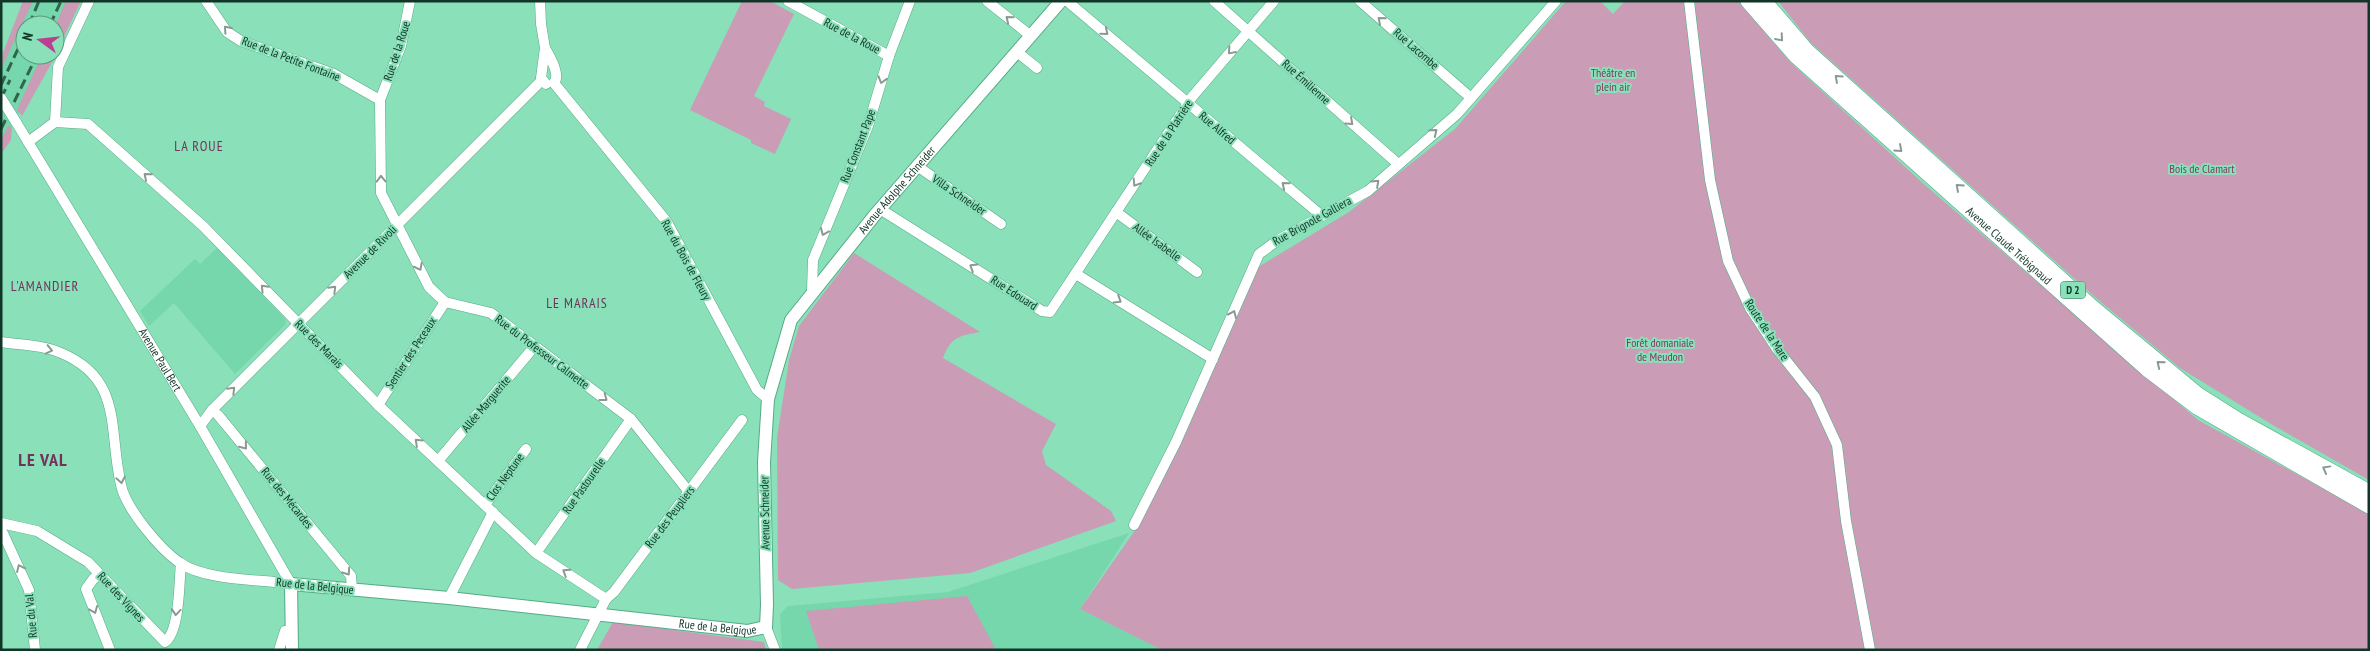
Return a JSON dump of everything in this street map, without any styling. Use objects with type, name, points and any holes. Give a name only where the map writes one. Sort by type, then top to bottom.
[{"type":"main road","name":"Avenue Claude Trébignaud","points":[[1748,1],[1797,57],[2147,368],[2197,407],[2369,506]]},
{"type":"main road","name":"Avenue Claude Trébignaud","points":[[1764,1],[1806,50],[2092,307],[2197,394],[2238,420],[2369,492]]},
{"type":"street","points":[[28,142],[55,122],[58,66],[88,1]]},
{"type":"street","name":"Rue de la Petite Fontaine","points":[[206,1],[228,32],[241,41],[334,74],[380,100]]},
{"type":"street","name":"Rue de la Roue","points":[[380,100],[401,46],[410,1]]},
{"type":"street","points":[[540,1],[540,24],[545,48],[546,73]]},
{"type":"street","name":"Rue de la Roue","points":[[788,1],[889,56]]},
{"type":"street","name":"Rue Constant Pape","points":[[812,291],[813,260],[868,126],[889,56],[910,1]]},
{"type":"street","points":[[987,1],[1031,36]]},
{"type":"street","name":"Avenue Adolphe Schneider","points":[[768,398],[791,320],[812,291],[880,209],[1061,1]]},
{"type":"street","name":"Rue Alfred","points":[[1067,1],[1322,216]]},
{"type":"street","name":"Rue Émilienne","points":[[1214,1],[1397,164]]},
{"type":"street","name":"Rue de la Platrière","points":[[1076,274],[1188,103],[1274,1]]},
{"type":"street","name":"Rue Lacombe","points":[[1360,1],[1471,98]]},
{"type":"street","name":"Rue Brignole Galliera","points":[[1134,525],[1176,442],[1260,254],[1278,240],[1368,190],[1457,114],[1556,1]]},
{"type":"street","name":"Route de la Mare","points":[[1689,1],[1710,180],[1728,261],[1750,308],[1777,349],[1815,397],[1837,445],[1846,520],[1870,650]]},
{"type":"street","points":[[1017,52],[1037,68]]},
{"type":"street","name":"Rue du Bois de Fleury","points":[[546,73],[548,84],[554,83],[667,222],[757,390],[768,398]]},
{"type":"street","name":"Avenue de Rivoli","points":[[200,426],[212,410],[546,73]]},
{"type":"street","name":"Avenue Paul Bert","points":[[1,98],[200,426],[291,584],[292,650]]},
{"type":"street","points":[[380,100],[381,192],[429,287],[445,302]]},
{"type":"street","name":"Rue des Marais","points":[[55,122],[88,124],[203,226],[378,405],[536,553],[606,598]]},
{"type":"street","name":"Villa Schneider","points":[[917,166],[1001,224]]},
{"type":"street","name":"Rue Edouard","points":[[880,209],[1047,313],[1053,309],[1076,274]]},
{"type":"street","name":"Allée Isabelle","points":[[1116,212],[1197,272]]},
{"type":"street","points":[[1076,274],[1213,359]]},
{"type":"street","name":"Rue du Professeur Calmette","points":[[445,302],[491,313],[631,419],[689,492]]},
{"type":"street","name":"Sentier des Peceaux","points":[[378,405],[445,302]]},
{"type":"street","name":"Rue de la Belgique","points":[[1,342],[60,352],[77,362],[102,385],[110,403],[121,487],[140,520],[181,563],[214,575],[291,584],[449,598],[747,631],[766,627]]},
{"type":"street","name":"Allée Marguerite","points":[[438,461],[534,347]]},
{"type":"street","name":"Avenue Schneider","points":[[766,627],[764,462],[768,398]]},
{"type":"street","name":"Rue des Mécardes","points":[[212,410],[351,576],[352,590]]},
{"type":"street","name":"Rue Pastourelle","points":[[536,553],[631,419]]},
{"type":"street","name":"Rue des Peupliers","points":[[580,650],[606,598],[614,592],[742,420]]},
{"type":"street","name":"Clos Neptune","points":[[449,598],[489,508],[526,449]]},
{"type":"street","name":"Rue des Vignes","points":[[1,523],[37,531],[88,562],[166,646],[175,624],[181,563]]},
{"type":"street","name":"Rue du Val","points":[[1,529],[29,590],[35,650]]},
{"type":"street","points":[[100,576],[94,578],[86,589],[110,650]]},
{"type":"street","points":[[766,627],[775,650]]},
{"type":"street","points":[[279,650],[285,631],[292,630]]},
{"type":"shaded area","points":[[31,1],[69,1],[63,15],[25,15]]},
{"type":"shaded area","points":[[15,36],[15,65],[40,65],[12,128],[1,146],[1,66]]},
{"type":"shaded area","points":[[217,248],[286,320],[285,325],[235,374],[174,303],[149,326],[140,311],[195,259],[200,264]]},
{"type":"shaded area","points":[[1129,533],[1080,609],[1162,650],[782,650],[780,614],[788,606],[948,592]]},
{"type":"green space","points":[[23,1],[33,1],[26,15],[18,15]]},
{"type":"green space","points":[[66,1],[81,1],[65,35],[65,15],[60,15]]},
{"type":"green space","points":[[742,1],[770,1],[794,14],[754,96],[765,102],[764,106],[791,119],[775,154],[690,110]]},
{"type":"green space","name":"Forêt domaniale de Meudon","points":[[1566,1],[1600,1],[1613,14],[1625,1],[1738,1],[1791,63],[1926,186],[2198,420],[2369,514],[2369,650],[1162,650],[1080,609],[1138,526],[1197,408],[1255,269],[1349,212],[1455,129]]},
{"type":"green space","name":"Bois de Clamart","points":[[1778,1],[2369,1],[2369,480],[2271,424],[2180,368],[2095,297],[1810,42]]},
{"type":"green space","points":[[15,22],[15,39],[1,69],[1,58]]},
{"type":"green space","points":[[37,65],[50,65],[22,116],[17,110]]},
{"type":"green space","points":[[9,125],[12,129],[11,140],[1,154],[1,139]]},
{"type":"green space","points":[[854,253],[980,332],[956,339],[949,346],[943,358],[1056,424],[1042,451],[1046,465],[1111,511],[1116,521],[970,573],[792,589],[778,580],[777,438],[789,360],[799,326]]},
{"type":"green space","points":[[967,596],[996,650],[819,650],[806,611]]},
{"type":"green space","points":[[613,622],[764,642],[766,650],[597,650]]},
{"type":"railway","points":[[33,15],[39,1]]},
{"type":"railway","points":[[55,15],[61,1]]},
{"type":"railway","points":[[1,85],[15,55]]},
{"type":"railway","points":[[1,129],[32,65]]},
{"type":"railway","points":[[1,98],[10,80]]},
{"type":"district","name":"LA ROUE","points":[[199,146]]},
{"type":"district","name":"L'AMANDIER","points":[[45,286]]},
{"type":"district","name":"LE MARAIS","points":[[577,303]]},
{"type":"district","name":"LE VAL","points":[[43,460]]},
{"type":"park label","name":"Théâtre en plein air","points":[[1613,80]]}]
